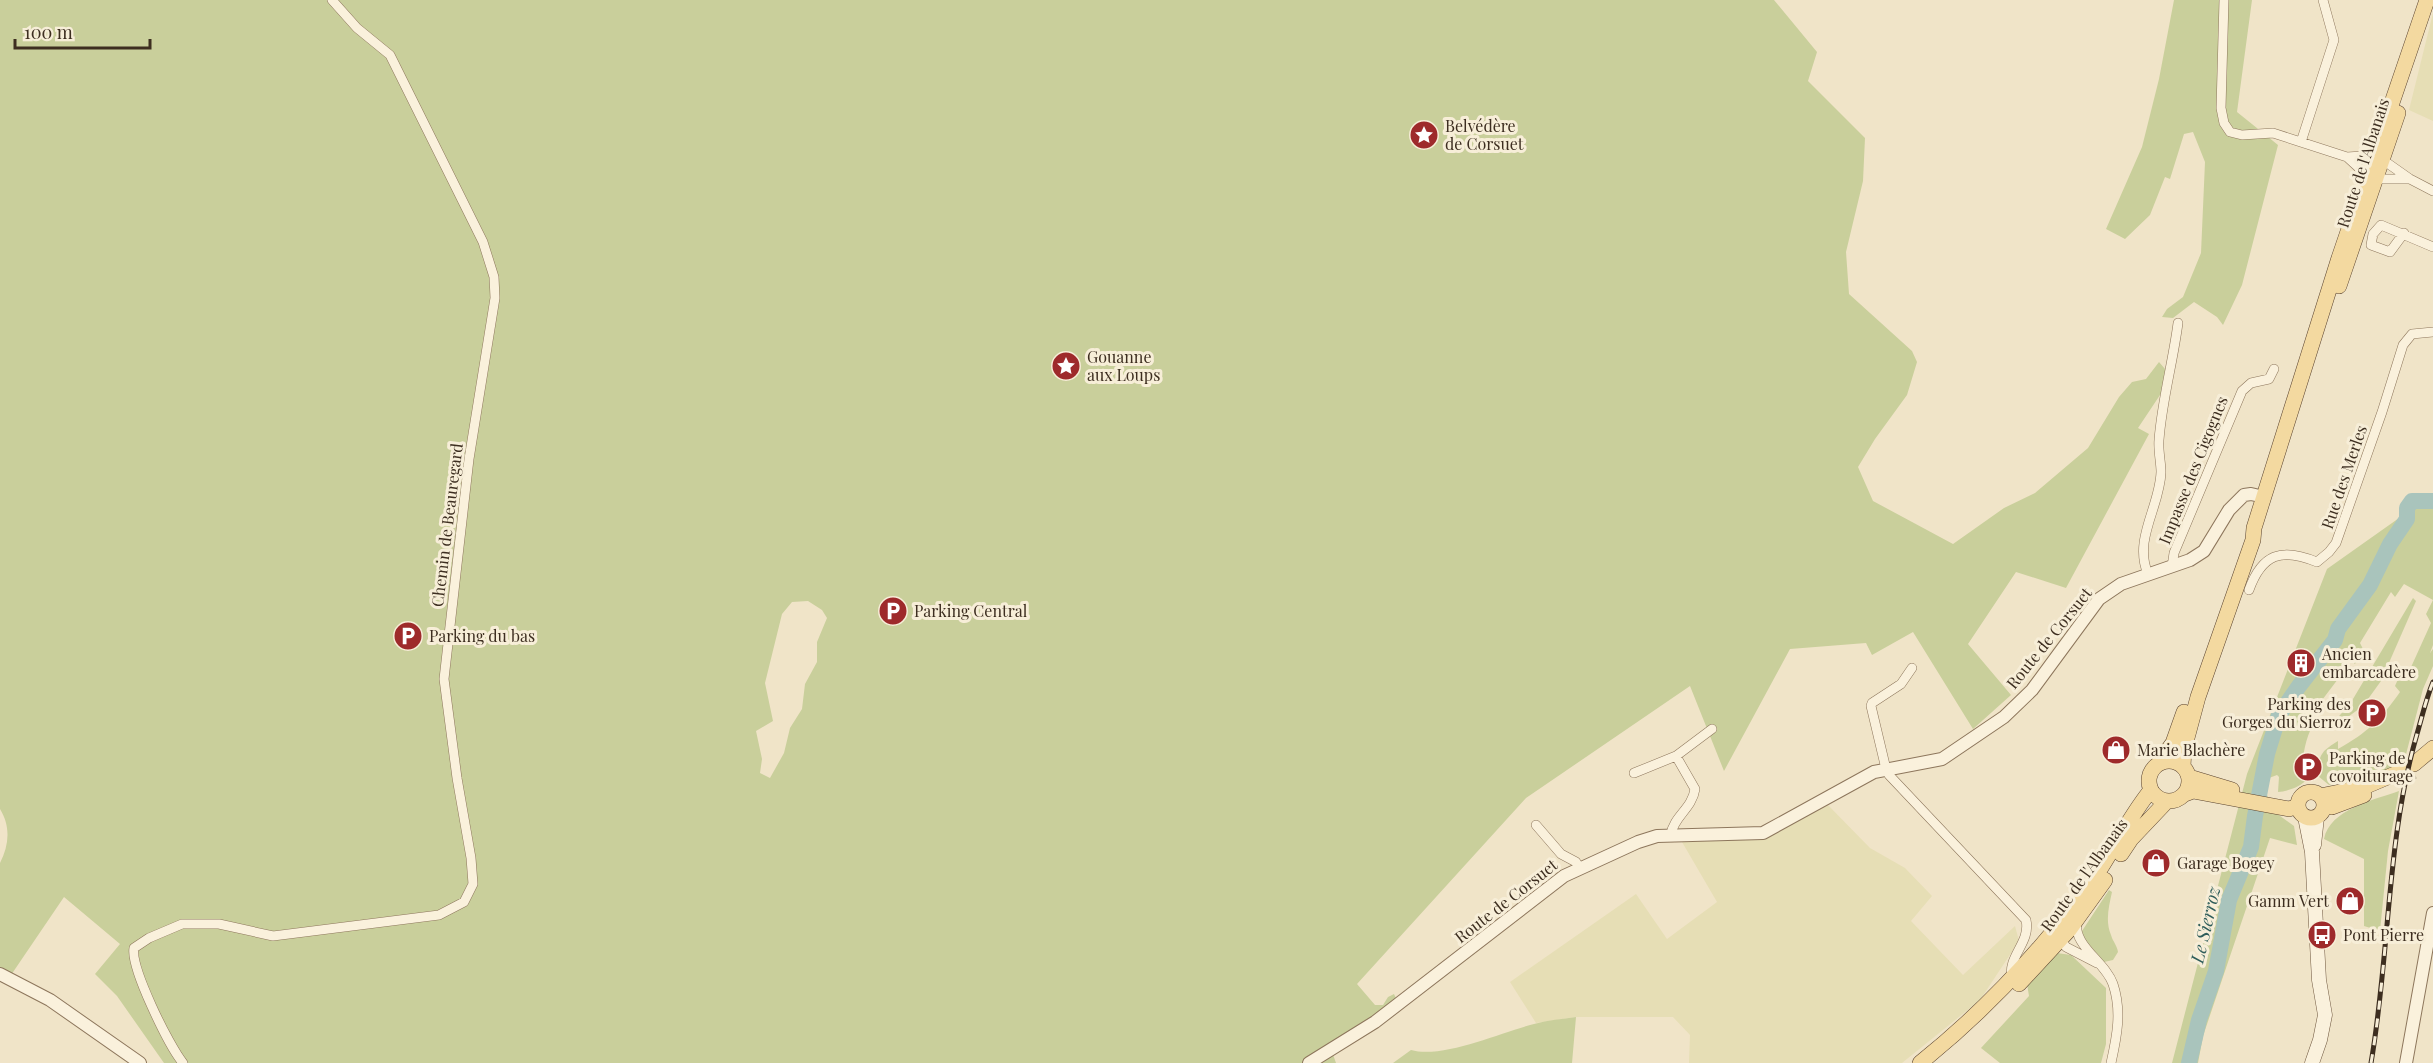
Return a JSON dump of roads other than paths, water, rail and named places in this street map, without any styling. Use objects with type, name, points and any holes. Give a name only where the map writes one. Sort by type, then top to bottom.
[{"type":"main road","points":[[2376,167],[2388,111],[2429,0]]},
{"type":"main road","name":"Route de l'Albanais","points":[[2317,332],[2328,316],[2362,224],[2376,167],[2429,0]]},
{"type":"main road","name":"Route de l'Albanais","points":[[2186,771],[2184,749],[2198,697],[2253,540],[2254,528],[2317,332],[2338,258],[2376,167]]},
{"type":"main road","name":"Route de l'Albanais","points":[[2158,764],[2173,743],[2247,537],[2254,528]]},
{"type":"main road","points":[[2408,772],[2433,748]]},
{"type":"main road","points":[[2232,794],[2171,761],[2158,764],[2151,772],[2149,784],[2151,790],[2155,795],[2167,801],[2174,801],[2193,791],[2232,794],[2311,806],[2408,772],[2433,757]]},
{"type":"main road","points":[[2185,794],[2188,789],[2186,771]]},
{"type":"main road","name":"Route de l'Albanais","points":[[1976,1016],[2064,920],[2092,881],[2140,803],[2151,790]]},
{"type":"main road","name":"Route de l'Albanais","points":[[1920,1063],[1976,1016],[2010,993],[2060,940],[2078,918],[2131,839],[2167,801]]},
{"type":"main road","points":[[2311,806],[2317,832],[2312,852],[2319,964],[2328,1013],[2324,1039],[2314,1063]]},
{"type":"street","name":"Chemin de Beauregard","points":[[183,1063],[166,1036],[134,962],[134,948],[149,938],[182,924],[219,924],[273,936],[440,915],[464,902],[473,884],[444,679],[469,459],[495,298],[494,277],[483,242],[390,55],[357,28],[332,0]]},
{"type":"street","points":[[2224,0],[2222,108],[2224,123],[2230,132],[2241,135],[2273,133],[2347,157],[2362,156],[2376,167],[2410,179],[2433,191]]},
{"type":"street","points":[[2301,142],[2334,40],[2323,0]]},
{"type":"street","points":[[2376,167],[2410,179]]},
{"type":"street","points":[[2404,233],[2433,247]]},
{"type":"street","points":[[2148,574],[2144,563],[2143,544],[2161,473],[2158,443],[2178,323]]},
{"type":"street","name":"Rue des Merles","points":[[2249,590],[2259,565],[2268,560],[2278,556],[2300,555],[2317,561],[2336,543],[2403,345],[2412,334],[2433,332]]},
{"type":"street","name":"Impasse des Cigognes","points":[[2172,567],[2174,553],[2241,391],[2251,383],[2269,379],[2274,369]]},
{"type":"street","name":"Route de Corsuet","points":[[1309,1063],[1375,1022],[1564,876],[1580,867],[1638,842],[1671,834],[1764,833],[1874,772],[1887,772],[1942,759],[2004,717],[2032,690],[2099,599],[2121,584],[2190,560],[2204,551],[2229,510],[2244,495],[2264,497]]},
{"type":"street","points":[[1912,668],[1901,684],[1872,703],[1871,706],[1887,772],[2026,920],[2024,941],[2010,965],[2012,978]]},
{"type":"street","points":[[1634,773],[1676,756],[1712,729]]},
{"type":"street","points":[[1671,834],[1674,823],[1690,806],[1695,789],[1676,756]]},
{"type":"street","points":[[1536,825],[1561,854],[1576,862],[1580,867]]},
{"type":"street","points":[[2092,881],[2086,896],[2058,933],[2066,947],[2102,966]]},
{"type":"street","points":[[2406,1063],[2433,913]]},
{"type":"street","points":[[2078,918],[2076,926],[2082,942],[2112,981],[2118,1002],[2116,1040],[2111,1063]]},
{"type":"street","points":[[0,974],[50,1000],[140,1063]]},
{"type":"waterway","name":"Le Sierroz","points":[[2189,1063],[2199,1020],[2216,971],[2229,900],[2251,847],[2267,754],[2279,715],[2335,640],[2338,629],[2370,585],[2390,544],[2407,519],[2407,508],[2412,501],[2433,501]]},
{"type":"tunnel","points":[[2402,779],[2413,772]]},
{"type":"railway","points":[[2371,1063],[2399,815],[2417,734],[2433,682]]},
{"type":"place","name":"Belvédère de Corsuet","points":[[1424,135]]},
{"type":"place","name":"Gouanne aux Loups","points":[[1066,366]]},
{"type":"place","name":"Parking Central","points":[[893,611]]},
{"type":"place","name":"Parking du bas","points":[[408,636]]},
{"type":"place","name":"Ancien embarcadère","points":[[2301,663]]},
{"type":"place","name":"Parking des Gorges du Sierroz","points":[[2372,713]]},
{"type":"place","name":"Marie Blachère","points":[[2116,750]]},
{"type":"place","name":"Parking de covoiturage","points":[[2308,767]]},
{"type":"place","name":"Garage Bogey","points":[[2156,863]]},
{"type":"place","name":"Gamm Vert","points":[[2350,901]]},
{"type":"place","name":"Pont Pierre","points":[[2322,935]]}]
